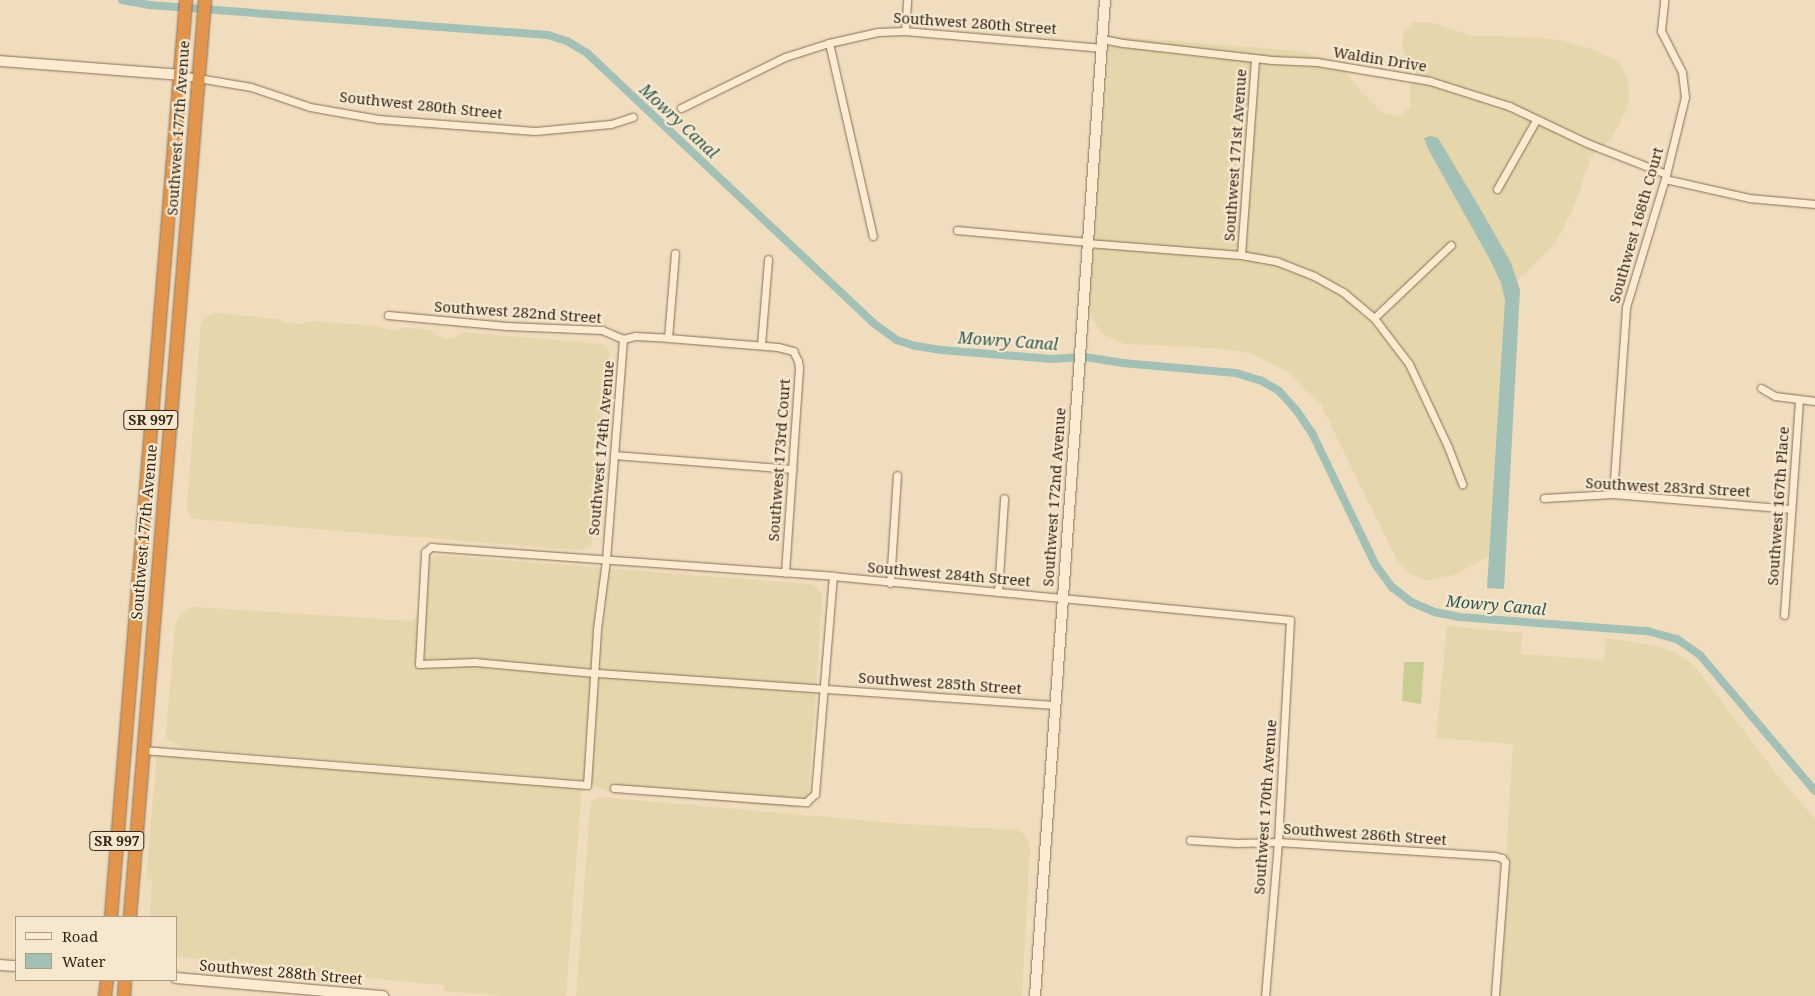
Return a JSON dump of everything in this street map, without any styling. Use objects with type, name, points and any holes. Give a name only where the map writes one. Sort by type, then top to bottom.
[{"type":"highway","name":"Southwest 177th Avenue","points":[[112,916],[186,0]]},
{"type":"highway","name":"Southwest 177th Avenue","points":[[130,916],[205,0]]},
{"type":"highway","points":[[163,288],[179,313]]},
{"type":"highway","points":[[106,981],[106,996]]},
{"type":"highway","points":[[124,996],[125,981]]},
{"type":"street","points":[[905,31],[907,0]]},
{"type":"street","name":"Southwest 172nd Avenue","points":[[1035,996],[1105,0]]},
{"type":"street","name":"Southwest 168th Court","points":[[1613,494],[1626,307],[1666,176],[1685,96],[1682,72],[1661,31],[1664,0]]},
{"type":"street","name":"Southwest 280th Street","points":[[681,108],[785,57],[829,43],[878,32],[905,31],[1102,44]]},
{"type":"street","points":[[829,43],[873,236]]},
{"type":"street","name":"Waldin Drive","points":[[1102,44],[1123,44],[1255,58],[1317,62],[1430,81],[1509,106],[1536,120],[1666,176]]},
{"type":"street","name":"Southwest 171st Avenue","points":[[1241,255],[1255,58]]},
{"type":"street","name":"Southwest 280th Street","points":[[0,61],[180,75],[198,80],[251,87],[310,107],[378,119],[535,131],[611,124],[633,118]]},
{"type":"street","points":[[1497,189],[1536,120]]},
{"type":"street","points":[[1666,176],[1749,198],[1815,204]]},
{"type":"street","points":[[957,230],[1241,255],[1276,261],[1314,276],[1343,292],[1374,318],[1409,364],[1448,447],[1462,484]]},
{"type":"street","points":[[1374,318],[1451,245]]},
{"type":"street","points":[[668,338],[674,254]]},
{"type":"street","points":[[761,345],[768,259]]},
{"type":"street","name":"Southwest 282nd Street","points":[[388,315],[516,327],[602,330],[623,339],[635,336],[668,338],[761,345],[793,351]]},
{"type":"street","name":"Southwest 174th Avenue","points":[[143,750],[587,785],[597,628],[606,560],[623,339]]},
{"type":"street","name":"Southwest 173rd Court","points":[[785,573],[799,368],[793,351]]},
{"type":"street","points":[[1761,388],[1775,396],[1815,401]]},
{"type":"street","name":"Southwest 167th Place","points":[[1784,615],[1799,400]]},
{"type":"street","points":[[614,455],[792,469]]},
{"type":"street","points":[[890,583],[897,475]]},
{"type":"street","name":"Southwest 283rd Street","points":[[1544,498],[1613,494],[1791,508]]},
{"type":"street","points":[[998,592],[1004,498]]},
{"type":"street","name":"Southwest 284th Street","points":[[594,673],[475,662],[419,664],[426,552],[431,548],[833,576],[890,583],[1062,597],[1290,620]]},
{"type":"street","points":[[614,788],[806,802],[815,794],[833,576]]},
{"type":"street","name":"Southwest 170th Avenue","points":[[1265,996],[1278,842],[1290,620]]},
{"type":"street","name":"Southwest 285th Street","points":[[594,673],[1054,705]]},
{"type":"street","name":"Southwest 286th Street","points":[[1190,840],[1236,843],[1278,842],[1495,856],[1505,862],[1496,996]]},
{"type":"street","points":[[0,965],[15,966]]},
{"type":"street","name":"Southwest 288th Street","points":[[178,978],[338,994],[382,996]]},
{"type":"shaded area","points":[[1413,22],[1431,22],[1471,36],[1531,37],[1560,40],[1597,51],[1618,61],[1626,76],[1630,95],[1625,113],[1611,139],[1591,157],[1575,205],[1555,244],[1517,281],[1493,554],[1454,575],[1426,580],[1410,574],[1397,560],[1320,403],[1286,371],[1251,353],[1213,348],[1125,344],[1101,333],[1088,310],[1109,36],[1300,51],[1339,63],[1360,90],[1383,113],[1399,116],[1410,106],[1410,71],[1402,44],[1404,31]]},
{"type":"shaded area","points":[[215,313],[278,319],[284,322],[301,324],[309,321],[375,326],[394,331],[403,328],[432,330],[436,335],[446,339],[457,337],[462,332],[603,344],[609,351],[609,357],[599,444],[596,515],[591,546],[582,550],[564,549],[193,519],[189,516],[187,506],[201,323],[205,317]]},
{"type":"shaded area","points":[[437,555],[810,584],[817,587],[822,595],[822,603],[808,800],[805,805],[794,808],[605,791],[581,780],[181,748],[167,739],[175,627],[177,619],[187,609],[196,607],[410,621],[416,618],[419,613],[427,561]]},
{"type":"shaded area","points":[[1447,626],[1522,633],[1521,654],[1604,660],[1606,638],[1656,646],[1675,652],[1695,666],[1775,772],[1815,819],[1815,996],[1499,996],[1508,873],[1506,858],[1513,744],[1436,738]]},
{"type":"shaded area","points":[[157,752],[582,785],[566,996],[504,996],[444,991],[444,985],[309,973],[309,968],[178,957],[178,916],[150,916],[152,880],[146,879]]},
{"type":"shaded area","points":[[600,797],[905,824],[1017,830],[1024,834],[1030,844],[1022,996],[576,996],[590,807],[591,801]]},
{"type":"green space","points":[[1404,662],[1424,662],[1421,704],[1402,701]]},
{"type":"water","points":[[1431,136],[1438,138],[1484,215],[1511,263],[1520,290],[1504,589],[1487,588],[1505,300],[1501,283],[1489,258],[1428,149],[1424,138]]},
{"type":"waterway","name":"Mowry Canal","points":[[122,0],[149,5],[548,35],[567,41],[587,53],[872,322],[897,340],[916,346],[941,350],[1053,359],[1085,357],[1122,363],[1236,373],[1262,381],[1279,391],[1297,411],[1313,435],[1375,564],[1392,587],[1411,602],[1434,612],[1459,617],[1647,631],[1677,639],[1700,655],[1815,791]]}]
